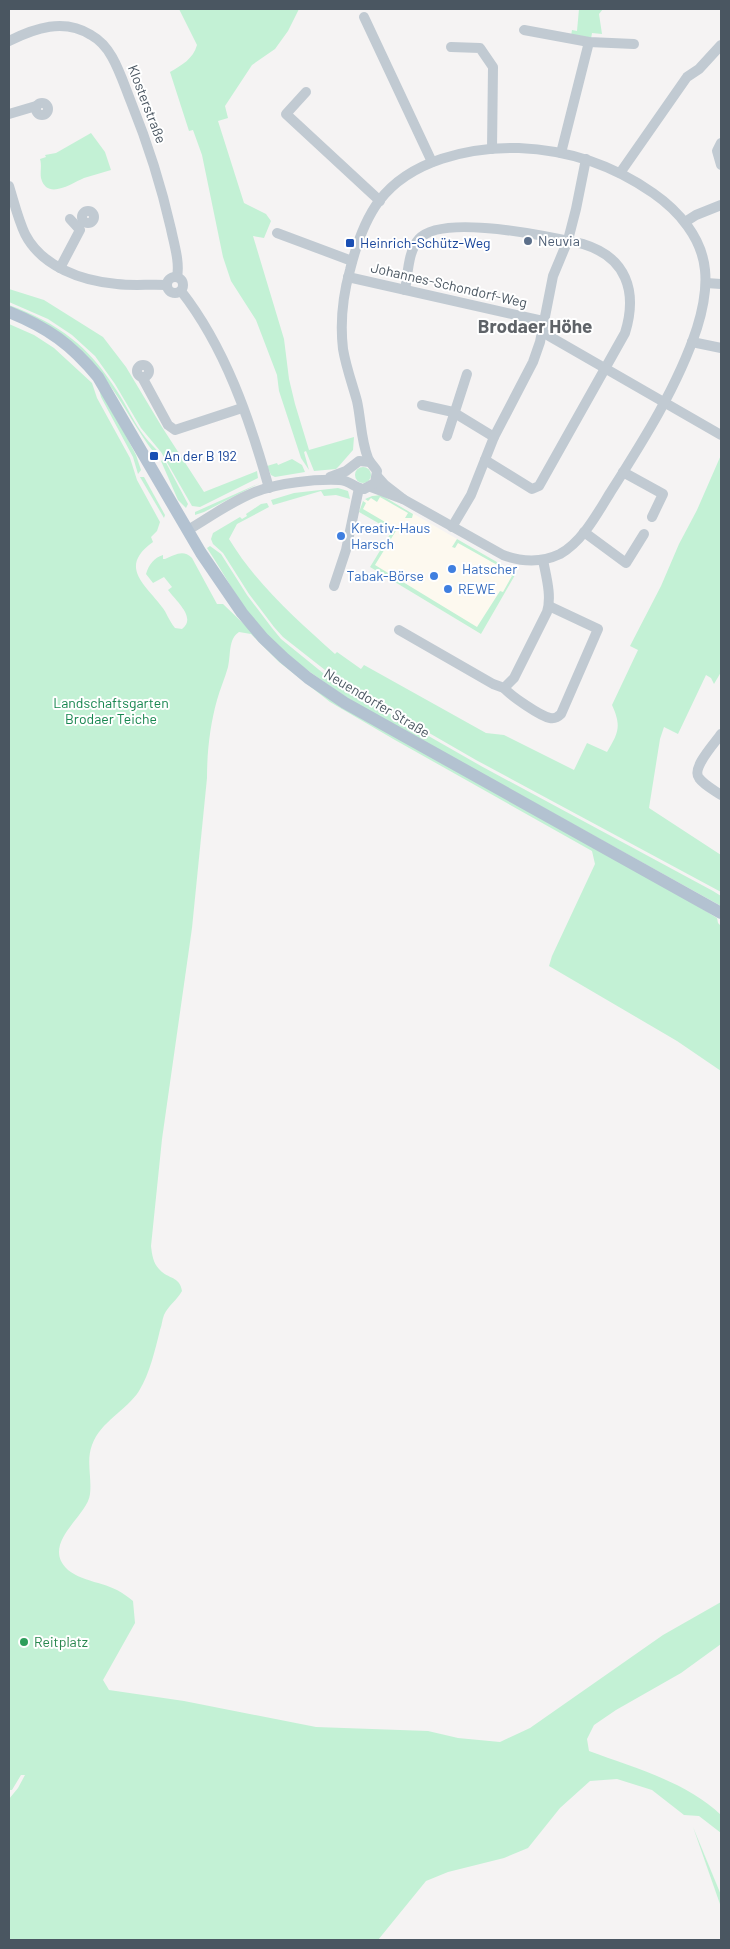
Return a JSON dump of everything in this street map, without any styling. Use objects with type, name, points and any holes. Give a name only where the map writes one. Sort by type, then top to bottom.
[{"type":"main road","name":"Neuendorfer Straße","points":[[9,312],[50,331],[85,362],[108,394],[211,568],[248,621],[284,658],[324,689],[374,720],[721,913]]},
{"type":"street","points":[[364,17],[432,162]]},
{"type":"street","name":"Klosterstraße","points":[[9,41],[34,30],[53,25],[68,26],[92,35],[109,51],[146,138],[161,185],[175,247],[177,277],[183,283],[181,291],[225,364],[269,488]]},
{"type":"street","points":[[524,30],[589,42],[634,44]]},
{"type":"street","points":[[561,153],[589,42]]},
{"type":"street","points":[[620,173],[687,77],[699,69],[721,45]]},
{"type":"street","points":[[451,47],[480,48],[493,66],[492,149]]},
{"type":"street","points":[[306,92],[286,114],[380,200]]},
{"type":"street","points":[[9,114],[36,106]]},
{"type":"street","points":[[721,143],[717,151],[721,165]]},
{"type":"street","points":[[312,481],[338,480],[371,487],[403,499],[513,558],[529,561],[543,560],[567,549],[584,532],[623,472],[664,402],[692,342],[704,300],[705,268],[695,237],[672,208],[656,194],[620,173],[586,159],[561,153],[525,149],[492,149],[432,162],[404,177],[380,200],[363,229],[348,277],[342,325],[343,350],[370,462],[376,468],[377,476],[385,485],[403,499]]},
{"type":"street","points":[[452,526],[470,495],[494,437],[534,362],[553,276],[568,240],[586,159]]},
{"type":"street","points":[[9,186],[21,224],[31,243],[43,258],[60,268],[82,277],[114,284],[167,285]]},
{"type":"street","points":[[685,222],[696,215],[721,206]]},
{"type":"street","points":[[60,268],[82,226],[70,219]]},
{"type":"street","points":[[405,290],[414,245],[421,236],[431,230],[453,228],[498,228],[568,240],[596,248],[608,255],[624,276],[629,288],[631,303],[625,333],[539,486],[536,489],[532,489],[485,460]]},
{"type":"street","points":[[276,233],[352,262]]},
{"type":"street","points":[[167,285],[169,280],[177,277]]},
{"type":"street","name":"Johannes-Schondorf-Weg","points":[[348,277],[543,321]]},
{"type":"street","points":[[706,283],[721,284]]},
{"type":"street","points":[[167,285],[171,292],[181,291]]},
{"type":"street","points":[[542,332],[721,435]]},
{"type":"street","points":[[692,342],[721,348]]},
{"type":"street","points":[[446,436],[467,374]]},
{"type":"street","points":[[142,377],[168,425],[176,430],[242,408]]},
{"type":"street","points":[[422,405],[453,412],[494,437]]},
{"type":"street","points":[[359,461],[362,430]]},
{"type":"street","points":[[188,530],[241,498],[269,488],[341,474],[359,461],[370,462]]},
{"type":"street","points":[[334,586],[346,550],[355,485],[349,474],[350,468]]},
{"type":"street","points":[[623,472],[662,494],[652,517]]},
{"type":"street","points":[[371,487],[377,476]]},
{"type":"street","points":[[584,532],[626,563],[644,534]]},
{"type":"street","points":[[504,688],[514,678],[549,606],[543,560]]},
{"type":"street","points":[[399,630],[493,684],[504,688],[514,698],[548,717],[555,718],[561,714],[598,629],[549,606]]},
{"type":"street","points":[[721,734],[698,766],[696,773],[699,779],[721,795]]},
{"type":"shaded area","points":[[375,495],[381,495],[502,565],[515,575],[481,634],[370,567],[392,531],[359,512],[362,503]]},
{"type":"green space","points":[[179,9],[299,9],[288,31],[275,49],[252,65],[225,106],[228,118],[218,121],[244,203],[266,214],[271,221],[264,238],[253,236],[284,339],[289,379],[309,450],[354,437],[353,450],[336,469],[314,471],[306,451],[304,452],[309,470],[301,458],[279,391],[277,375],[256,320],[231,281],[223,257],[202,155],[193,130],[189,131],[170,72],[190,58],[197,45]]},
{"type":"green space","points":[[579,9],[603,9],[599,14],[602,34],[592,33],[591,39],[571,36],[572,30],[577,31]]},
{"type":"green space","points":[[91,133],[105,152],[111,170],[60,188],[54,189],[44,185],[41,178],[40,159],[46,157],[45,155],[56,153]]},
{"type":"green space","points":[[9,289],[44,300],[103,337],[126,367],[204,492],[257,471],[258,478],[200,507],[192,506],[161,452],[141,428],[115,384],[95,356],[72,335],[48,319],[9,302]]},
{"type":"green space","points":[[9,305],[57,328],[83,349],[106,375],[141,432],[160,454],[155,454],[113,389],[86,355],[64,336],[38,320],[9,307]]},
{"type":"green space","name":"Landschaftsgarten Brodaer Teiche","points":[[9,324],[34,335],[54,348],[92,383],[97,398],[130,458],[137,480],[160,522],[157,531],[151,537],[153,542],[137,559],[136,567],[142,583],[164,609],[175,628],[182,629],[186,625],[187,620],[184,610],[168,590],[172,587],[164,577],[153,583],[146,574],[150,564],[157,558],[163,555],[163,559],[165,559],[182,553],[192,558],[217,604],[223,604],[281,660],[657,881],[717,918],[721,926],[721,1071],[677,1041],[549,966],[595,864],[592,851],[330,702],[279,662],[251,634],[239,632],[235,635],[231,643],[228,667],[218,696],[209,739],[207,778],[192,928],[162,1139],[151,1246],[157,1267],[176,1280],[181,1286],[182,1291],[164,1315],[152,1361],[139,1391],[101,1429],[92,1445],[89,1457],[90,1494],[88,1502],[65,1535],[59,1552],[61,1561],[71,1572],[117,1590],[133,1601],[135,1623],[103,1680],[109,1690],[184,1701],[316,1727],[428,1731],[458,1738],[500,1742],[530,1728],[663,1635],[721,1602],[721,1644],[681,1673],[616,1710],[594,1725],[587,1739],[589,1751],[676,1784],[707,1803],[721,1815],[721,1833],[699,1816],[684,1815],[652,1790],[617,1779],[590,1781],[560,1808],[528,1848],[504,1858],[448,1872],[426,1881],[378,1940],[9,1940],[9,1799],[25,1775],[21,1775],[12,1790],[9,1790]]},
{"type":"green space","points":[[99,389],[136,455],[141,470],[138,474],[133,457],[101,397]]},
{"type":"green space","points":[[721,455],[721,672],[714,684],[711,678],[706,675],[678,734],[664,727],[660,739],[649,808],[721,855],[721,892],[476,760],[339,681],[283,637],[249,594],[223,553],[213,544],[211,539],[213,533],[240,517],[242,519],[247,516],[246,514],[261,504],[267,503],[269,507],[237,524],[229,539],[240,556],[265,586],[335,654],[337,652],[361,669],[364,665],[486,733],[504,735],[574,770],[587,743],[607,752],[614,740],[618,725],[612,705],[638,650],[630,646],[661,586]]},
{"type":"green space","points":[[164,459],[188,504],[186,508],[178,500],[161,461]]},
{"type":"green space","points":[[292,459],[302,465],[305,472],[275,477],[271,475],[267,466],[277,463],[278,465]]},
{"type":"green space","points":[[360,467],[366,467],[371,472],[369,481],[360,483],[355,478],[355,472]]},
{"type":"green space","points":[[140,477],[144,477],[165,515],[164,518]]},
{"type":"green space","points":[[260,483],[204,512],[195,515],[195,512]]},
{"type":"green space","points":[[338,488],[348,491],[350,499],[336,495],[324,496],[321,491],[273,505],[271,500],[294,493]]},
{"type":"green space","points":[[381,495],[413,514],[412,518],[405,518],[408,513],[380,497],[377,502],[371,498],[368,501],[365,499]]},
{"type":"green space","points":[[363,501],[366,503],[363,509],[397,529],[375,565],[477,627],[500,591],[503,592],[512,576],[508,572],[515,575],[481,634],[370,567],[392,531],[359,512]]},
{"type":"green space","points":[[457,539],[502,565],[496,572],[499,566],[458,543],[455,548],[452,547]]},
{"type":"green space","points":[[210,546],[221,554],[247,595],[281,639],[334,682],[481,766],[713,891],[721,896],[721,906],[360,706],[324,682],[290,656],[259,627],[207,548]]},
{"type":"green space","points":[[693,1827],[721,1895],[721,1907]]},
{"type":"place","name":"Neuvia","points":[[528,241]]},
{"type":"place","name":"Heinrich-Schütz-Weg","points":[[350,243]]},
{"type":"place","name":"An der B 192","points":[[154,456]]},
{"type":"place","name":"Kreativ-Haus Harsch","points":[[341,536]]},
{"type":"place","name":"Hatscher","points":[[452,569]]},
{"type":"place","name":"Tabak-Börse","points":[[434,576]]},
{"type":"place","name":"REWE","points":[[448,589]]},
{"type":"place","name":"Reitplatz","points":[[24,1642]]},
{"type":"district","name":"Brodaer Höhe","points":[[535,326]]}]
